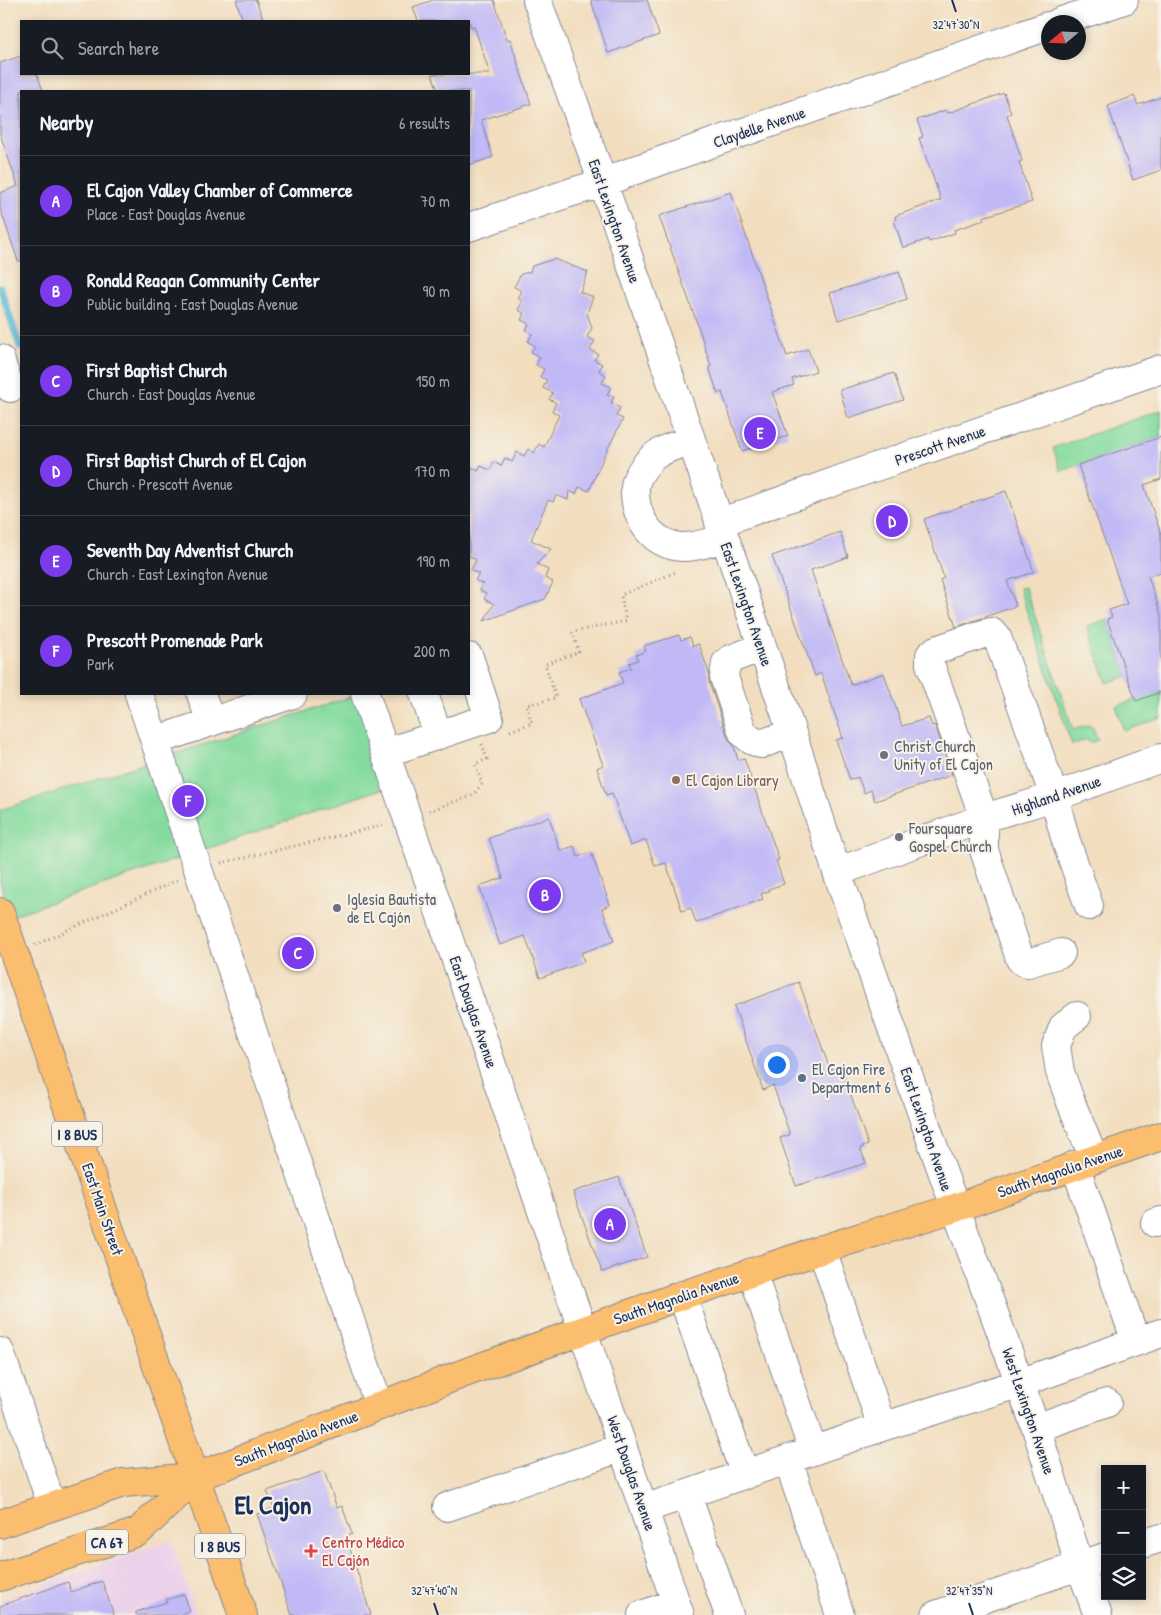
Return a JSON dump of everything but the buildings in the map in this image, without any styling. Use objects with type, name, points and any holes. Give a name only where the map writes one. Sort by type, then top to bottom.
[{"type":"main road","name":"East Main Street","points":[[0,912],[196,1477]]},
{"type":"main road","name":"South Magnolia Avenue","points":[[196,1477],[467,1372],[682,1295],[955,1208],[1161,1136]]},
{"type":"main road","points":[[0,1524],[123,1483],[196,1477]]},
{"type":"main road","name":"CA 67","points":[[0,1577],[138,1532],[196,1477]]},
{"type":"main road","name":"I 8 BUS","points":[[196,1477],[243,1615]]},
{"type":"street","name":"East Lexington Avenue","points":[[537,0],[603,183],[838,872],[955,1208]]},
{"type":"street","points":[[1080,15],[1124,0]]},
{"type":"street","name":"Claydelle Avenue","points":[[470,227],[603,183],[1041,28]]},
{"type":"street","points":[[0,359],[11,388]]},
{"type":"street","name":"Prescott Avenue","points":[[691,440],[654,456],[641,471],[634,490],[640,518],[653,536],[672,546],[688,546],[867,470],[1161,368]]},
{"type":"street","points":[[1061,953],[1028,963],[1020,959],[984,850],[984,818],[930,664],[930,655],[936,650],[991,632],[997,638],[1054,797],[1066,841],[1089,906]]},
{"type":"street","points":[[762,647],[731,658],[726,663],[724,677],[743,733],[751,740],[761,744],[792,733]]},
{"type":"street","points":[[385,753],[489,718],[470,660]]},
{"type":"street","points":[[139,695],[380,1406]]},
{"type":"street","points":[[201,695],[211,722]]},
{"type":"street","points":[[155,741],[283,695]]},
{"type":"street","name":"East Douglas Avenue","points":[[365,695],[584,1330]]},
{"type":"street","points":[[424,695],[438,735]]},
{"type":"street","name":"Highland Avenue","points":[[838,872],[984,818],[1054,797],[1161,758]]},
{"type":"street","points":[[644,1510],[882,1427],[1020,1384],[1148,1338],[1085,1162],[1070,1100],[1060,1072],[1056,1046],[1064,1027],[1077,1016]]},
{"type":"street","name":"West Lexington Avenue","points":[[955,1208],[1036,1428],[1092,1562],[1098,1615]]},
{"type":"street","points":[[822,1249],[882,1427]]},
{"type":"street","points":[[752,1272],[813,1451]]},
{"type":"street","points":[[682,1295],[745,1475]]},
{"type":"street","name":"West Douglas Avenue","points":[[584,1330],[678,1609]]},
{"type":"street","points":[[0,1352],[52,1506]]},
{"type":"street","points":[[1036,1428],[1107,1403]]},
{"type":"street","points":[[447,1507],[623,1447]]},
{"type":"street","points":[[788,1460],[840,1615]]},
{"type":"street","points":[[687,1494],[729,1615]]},
{"type":"street","points":[[1146,1543],[1161,1538]]},
{"type":"street","points":[[936,1615],[1092,1562]]},
{"type":"street","points":[[642,1615],[678,1609]]},
{"type":"path","points":[[506,732],[532,723],[526,705],[556,698],[545,664],[579,652],[572,632],[626,621],[621,595],[682,570]]},
{"type":"path","points":[[408,819],[473,796],[482,784],[475,764],[487,759],[481,742]]},
{"type":"shaded area","points":[[171,1540],[197,1615],[0,1615],[0,1600]]},
{"type":"green space","points":[[1161,410],[1161,437],[1061,471],[1053,448]]},
{"type":"green space","points":[[1025,587],[1073,730],[1089,725],[1093,728],[1098,740],[1089,743],[1087,739],[1072,745],[1019,588]]},
{"type":"green space","points":[[1107,619],[1123,665],[1135,661],[1126,671],[1127,676],[1107,683],[1087,626]]},
{"type":"green space","points":[[1161,692],[1161,718],[1124,731],[1116,706]]},
{"type":"green space","points":[[357,695],[360,695],[396,784],[11,916],[0,883],[0,810]]},
{"type":"waterway","points":[[0,287],[20,347]]},
{"type":"place","name":"Seventh Day Adventist Church","points":[[760,433]]},
{"type":"place","name":"First Baptist Church of El Cajon","points":[[892,521]]},
{"type":"place","name":"Christ Church Unity of El Cajon","points":[[884,755]]},
{"type":"place","name":"El Cajon Library","points":[[676,780]]},
{"type":"place","name":"Prescott Promenade Park","points":[[188,801]]},
{"type":"place","name":"Foursquare Gospel Church","points":[[899,837]]},
{"type":"place","name":"Ronald Reagan Community Center","points":[[545,895]]},
{"type":"place","name":"Iglesia Bautista de El Cajón","points":[[337,908]]},
{"type":"place","name":"First Baptist Church","points":[[298,953]]},
{"type":"place","name":"El Cajon Fire Department 6","points":[[802,1078]]},
{"type":"place","name":"El Cajon Valley Chamber of Commerce","points":[[610,1224]]},
{"type":"place","name":"Centro Médico El Cajón","points":[[311,1551]]},
{"type":"district","name":"El Cajon","points":[[273,1504]]}]
